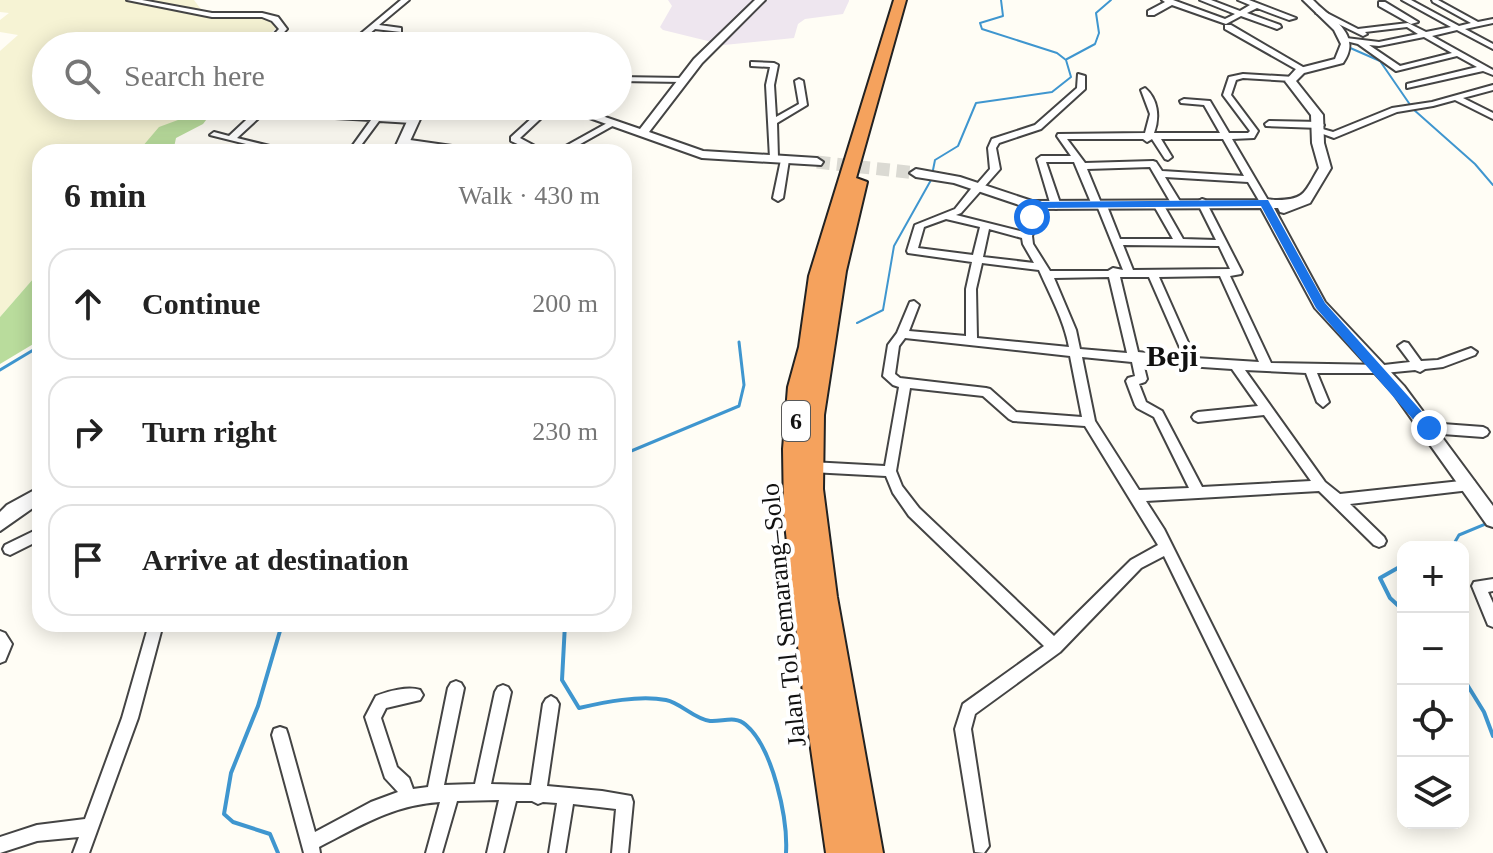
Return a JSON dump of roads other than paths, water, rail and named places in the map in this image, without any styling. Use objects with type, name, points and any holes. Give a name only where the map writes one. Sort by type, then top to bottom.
[{"type":"highway","name":"Jalan Tol Semarang–Solo","points":[[842,853],[817,693],[796,514],[794,449],[799,387],[809,347],[818,276],[900,0]]},
{"type":"highway","name":"Jalan Tol Semarang–Solo","points":[[867,853],[824,597],[811,467],[813,415],[837,271],[911,0]]},
{"type":"street","points":[[131,0],[212,15],[269,17],[283,29],[280,32]]},
{"type":"street","points":[[368,32],[405,0]]},
{"type":"street","points":[[644,131],[683,80],[760,0]]},
{"type":"street","points":[[1204,0],[1277,27]]},
{"type":"street","points":[[1242,0],[1292,18]]},
{"type":"street","points":[[1308,0],[1346,44]]},
{"type":"street","points":[[1406,0],[1491,44]]},
{"type":"street","points":[[1151,13],[1168,1],[1225,22],[1256,5]]},
{"type":"street","points":[[1435,1],[1479,25]]},
{"type":"street","points":[[1382,4],[1490,68]]},
{"type":"street","points":[[1320,13],[1379,44]]},
{"type":"street","points":[[1346,44],[1379,44],[1493,21]]},
{"type":"street","points":[[1358,31],[1401,24],[1430,35]]},
{"type":"street","points":[[375,27],[398,30]]},
{"type":"street","points":[[1228,27],[1304,70]]},
{"type":"street","points":[[1360,43],[1399,69],[1463,52]]},
{"type":"street","points":[[1128,271],[1080,162],[1058,136],[1226,138],[1254,133],[1227,95],[1232,79],[1243,76],[1291,79],[1304,70],[1339,61],[1346,44]]},
{"type":"street","points":[[754,64],[774,65],[769,76],[780,159],[778,198]]},
{"type":"street","points":[[1410,86],[1490,68]]},
{"type":"street","points":[[1032,130],[1081,89],[1081,76]]},
{"type":"street","points":[[632,79],[683,80]]},
{"type":"street","points":[[916,173],[943,177],[1031,205],[1202,202],[1269,209],[1293,204],[1306,200],[1324,172],[1320,128],[1313,108],[1292,87],[1291,79]]},
{"type":"street","points":[[775,121],[803,105],[799,81]]},
{"type":"street","points":[[1269,124],[1320,128],[1334,135],[1410,107],[1493,87]]},
{"type":"street","points":[[1145,90],[1155,112],[1152,138]]},
{"type":"street","points":[[1455,97],[1493,116]]},
{"type":"street","points":[[1184,101],[1207,102],[1320,305],[1429,428],[1491,517]]},
{"type":"street","points":[[231,139],[251,120]]},
{"type":"street","points":[[358,144],[375,120]]},
{"type":"street","points":[[402,144],[412,120]]},
{"type":"street","points":[[525,144],[514,139],[535,120]]},
{"type":"street","points":[[601,120],[644,131],[713,157],[817,162]]},
{"type":"street","points":[[574,144],[612,124]]},
{"type":"street","points":[[1043,132],[1032,130],[1009,134],[995,141],[992,148],[995,169],[960,210],[922,224],[912,250],[1043,271],[1237,270],[1202,202]]},
{"type":"street","points":[[214,135],[254,144]]},
{"type":"street","points":[[1152,138],[1168,157]]},
{"type":"street","points":[[1056,206],[1041,159],[1152,164],[1176,203]]},
{"type":"street","points":[[1159,174],[1250,179]]},
{"type":"street","points":[[1158,204],[1180,242]]},
{"type":"street","points":[[1027,236],[1033,224],[1031,205]]},
{"type":"street","points":[[947,215],[1027,236]]},
{"type":"street","points":[[972,341],[971,289],[985,226]]},
{"type":"street","points":[[1027,236],[1068,321],[1089,422],[1166,548],[1318,853]]},
{"type":"street","points":[[1117,242],[1224,243]]},
{"type":"street","points":[[1113,271],[1141,379],[1132,381],[1140,403],[1158,414],[1198,492]]},
{"type":"street","points":[[1152,272],[1167,314],[1179,329],[1191,362]]},
{"type":"street","points":[[1223,272],[1267,367]]},
{"type":"street","points":[[914,305],[890,359],[889,376],[892,381],[986,392],[1013,416],[1089,422]]},
{"type":"street","points":[[902,334],[1191,362],[1310,369],[1420,368],[1456,362],[1471,352]]},
{"type":"street","points":[[1404,346],[1420,368]]},
{"type":"street","points":[[1235,365],[1321,486],[1379,541]]},
{"type":"street","points":[[1310,369],[1323,402]]},
{"type":"street","points":[[905,383],[890,471],[897,489],[914,512],[1055,647]]},
{"type":"street","points":[[1198,417],[1268,410]]},
{"type":"street","points":[[1429,428],[1483,432]]},
{"type":"street","points":[[811,467],[890,471]]},
{"type":"street","points":[[1338,500],[1470,485]]},
{"type":"street","points":[[1136,496],[1321,486]]},
{"type":"street","points":[[0,523],[13,510],[32,499]]},
{"type":"street","points":[[10,549],[32,538]]},
{"type":"street","points":[[981,846],[963,729],[965,713],[992,689],[1055,647],[1136,564],[1166,548]]},
{"type":"street","points":[[1493,585],[1479,586],[1493,620]]},
{"type":"street","points":[[81,853],[130,718],[154,632]]},
{"type":"street","points":[[0,638],[5,644],[0,656]]},
{"type":"street","points":[[434,853],[456,688]]},
{"type":"street","points":[[481,793],[503,692]]},
{"type":"street","points":[[408,798],[403,784],[391,772],[373,717],[381,701],[415,695]]},
{"type":"street","points":[[538,796],[551,704]]},
{"type":"street","points":[[280,735],[311,848],[388,803],[443,792],[625,802],[627,809],[620,853]]},
{"type":"street","points":[[495,853],[509,794]]},
{"type":"street","points":[[557,853],[566,797]]},
{"type":"street","points":[[5,846],[46,831],[90,827]]},
{"type":"waterway","points":[[857,323],[883,310],[894,246],[931,180],[935,160],[958,146],[976,103],[1052,92],[1071,77],[1066,60],[1057,53],[982,29],[980,23],[1003,16],[1001,0]]},
{"type":"waterway","points":[[1067,59],[1095,44],[1099,33],[1096,13],[1111,0]]},
{"type":"waterway","points":[[1348,47],[1380,61],[1413,109],[1475,164],[1493,185]]},
{"type":"waterway","points":[[632,451],[739,406],[744,385],[739,342]]},
{"type":"waterway","points":[[0,370],[32,351]]},
{"type":"waterway","points":[[1456,541],[1459,535],[1493,521]]},
{"type":"waterway","points":[[1397,568],[1380,578],[1397,604]]},
{"type":"waterway","points":[[278,853],[270,834],[233,822],[224,814],[231,773],[258,706],[280,632]]},
{"type":"waterway","points":[[565,632],[562,680],[579,708],[622,700],[666,700],[704,720],[733,720],[746,725],[764,750],[777,785],[786,853]]},
{"type":"waterway","points":[[1467,685],[1484,712],[1493,736]]},
{"type":"tunnel","points":[[817,162],[916,173]]},
{"type":"district","name":"Beji","points":[[1172,356]]}]
